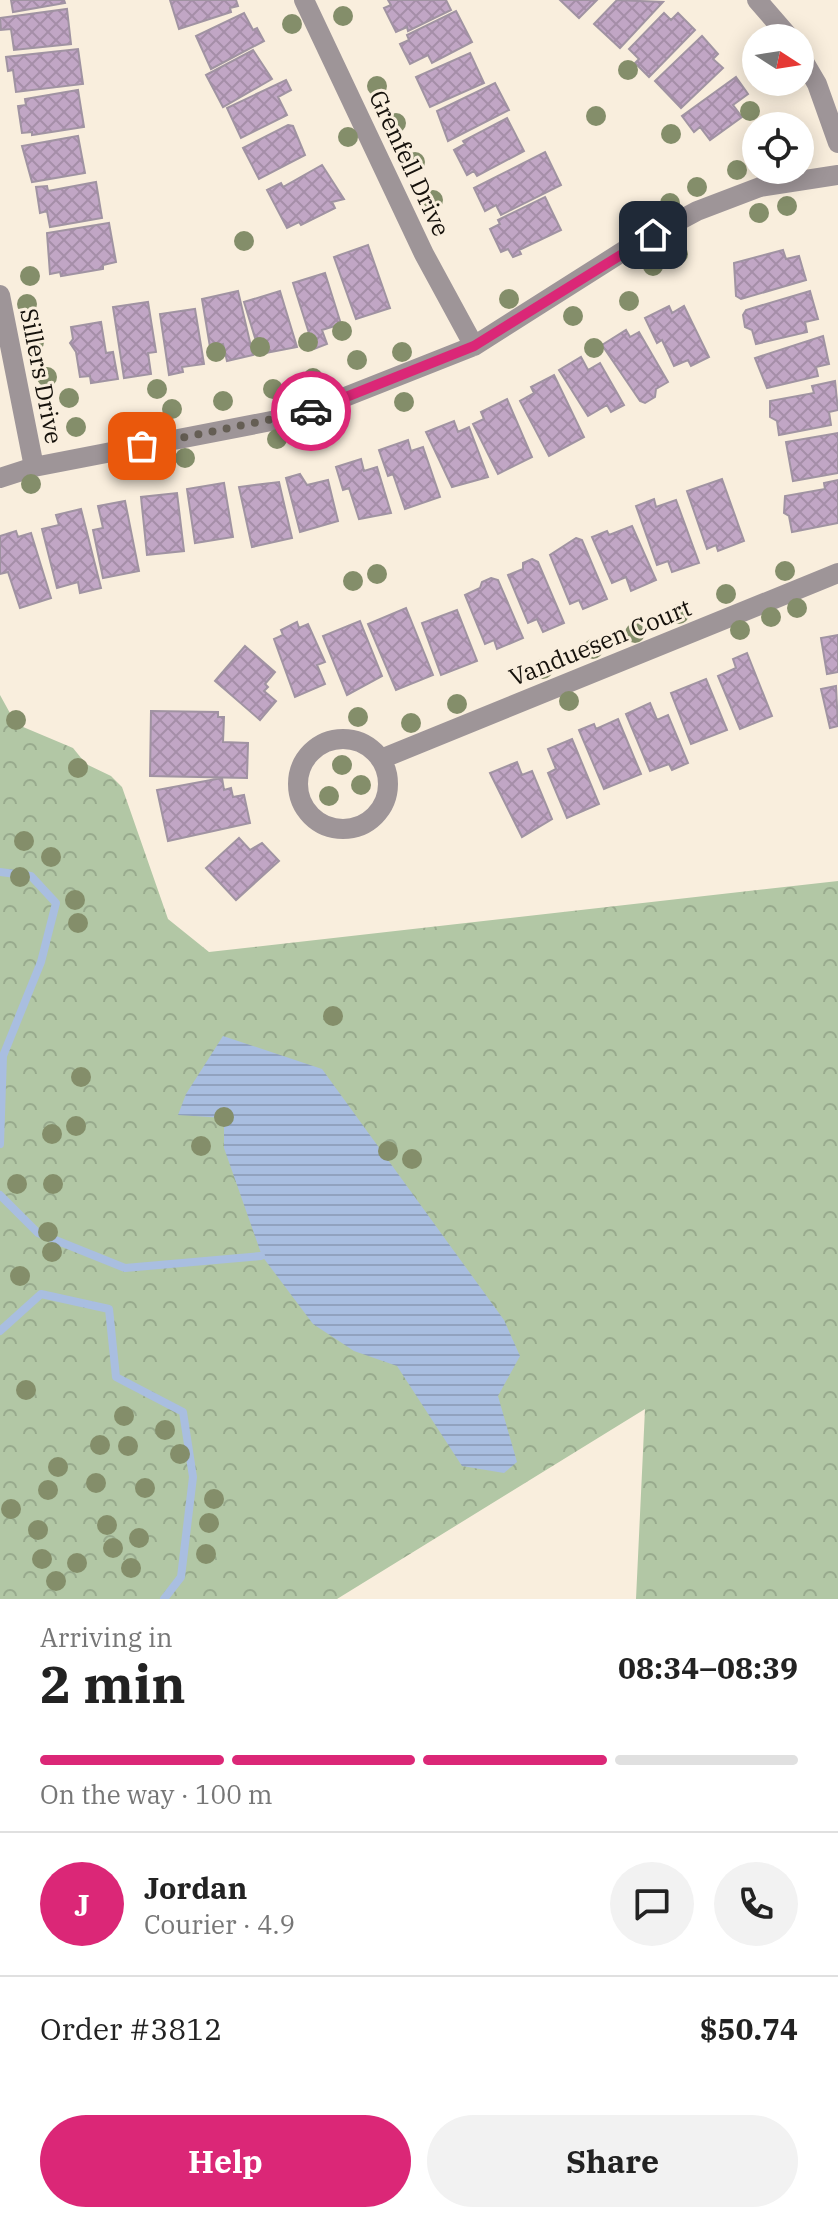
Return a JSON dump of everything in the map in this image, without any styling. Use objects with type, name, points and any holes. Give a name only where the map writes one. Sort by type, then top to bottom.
[{"type":"street","name":"Grenfell Drive","points":[[304,0],[424,254],[474,346]]},
{"type":"street","points":[[757,0],[778,24]]},
{"type":"street","points":[[814,79],[838,143]]},
{"type":"street","points":[[0,478],[34,467],[297,416],[474,346],[630,247],[697,211],[760,187],[838,175]]},
{"type":"street","name":"Sillers Drive","points":[[0,295],[34,467]]},
{"type":"street","name":"Vanduesen Court","points":[[381,759],[838,573]]},
{"type":"street","points":[[343,739],[358,741],[381,759],[388,787],[377,814],[366,823],[353,828],[324,825],[303,805],[299,775],[305,761],[328,742],[343,739]]},
{"type":"green space","points":[[0,695],[16,724],[73,748],[86,764],[111,776],[122,787],[168,919],[209,952],[838,881],[838,1599],[636,1599],[645,1409],[337,1599],[0,1599]]},
{"type":"water","points":[[223,1036],[322,1069],[504,1320],[520,1356],[498,1396],[517,1462],[504,1473],[462,1466],[397,1366],[354,1351],[313,1324],[262,1256],[224,1148],[224,1118],[178,1115],[186,1094]]},
{"type":"building","points":[[11,0],[64,0],[65,3],[13,12]]},
{"type":"building","points":[[170,0],[236,0],[238,6],[230,8],[231,12],[179,29]]},
{"type":"building","points":[[388,0],[446,0],[451,10],[408,31],[407,27],[396,32],[384,8],[391,5]]},
{"type":"building","points":[[560,0],[597,0],[579,18]]},
{"type":"building","points":[[617,0],[663,2],[620,48],[594,24]]},
{"type":"building","points":[[67,9],[71,44],[14,50],[11,29],[1,30],[0,18]]},
{"type":"building","points":[[456,11],[472,42],[432,63],[428,55],[410,64],[400,44],[409,40],[407,35]]},
{"type":"building","points":[[244,13],[253,30],[257,28],[264,41],[211,69],[196,36]]},
{"type":"building","points":[[664,13],[671,20],[678,13],[695,30],[649,77],[635,63],[639,59],[629,49]]},
{"type":"building","points":[[702,36],[718,54],[713,59],[723,68],[681,108],[655,81]]},
{"type":"building","points":[[78,49],[83,84],[16,92],[13,70],[8,71],[6,57]]},
{"type":"building","points":[[253,50],[272,79],[223,107],[206,75]]},
{"type":"building","points":[[470,53],[484,83],[430,107],[416,77]]},
{"type":"building","points":[[736,77],[742,86],[742,96],[745,96],[733,105],[742,117],[710,140],[700,127],[694,132],[682,116]]},
{"type":"building","points":[[286,80],[291,90],[278,97],[287,115],[241,138],[227,108]]},
{"type":"building","points":[[495,83],[509,110],[448,141],[437,111]]},
{"type":"building","points":[[78,90],[84,127],[32,135],[32,132],[22,133],[18,106],[26,105],[25,99]]},
{"type":"building","points":[[507,118],[524,151],[477,176],[474,171],[467,175],[454,150],[465,144],[463,141]]},
{"type":"building","points":[[288,125],[293,126],[305,155],[259,179],[243,148]]},
{"type":"building","points":[[78,136],[85,173],[32,182],[22,146]]},
{"type":"building","points":[[545,152],[561,185],[501,215],[496,205],[485,211],[474,188]]},
{"type":"building","points":[[322,165],[344,199],[332,202],[335,208],[301,225],[299,222],[287,228],[267,190],[281,183],[283,187]]},
{"type":"building","points":[[96,182],[102,218],[50,227],[47,211],[40,213],[36,187],[47,186],[48,191]]},
{"type":"building","points":[[545,197],[561,230],[519,250],[521,254],[513,257],[508,249],[501,252],[490,229],[500,224],[498,220]]},
{"type":"building","points":[[109,223],[116,262],[103,265],[103,269],[61,276],[60,272],[50,274],[47,233]]},
{"type":"building","points":[[368,245],[390,308],[356,319],[334,257]]},
{"type":"building","points":[[783,250],[786,259],[799,256],[806,280],[741,299],[736,296],[734,263]]},
{"type":"building","points":[[325,273],[341,324],[322,330],[327,344],[314,349],[293,283]]},
{"type":"building","points":[[238,291],[253,355],[227,361],[223,344],[210,347],[202,299]]},
{"type":"building","points":[[280,291],[297,347],[260,354],[244,302]]},
{"type":"building","points":[[810,291],[818,319],[805,322],[807,332],[756,344],[752,330],[745,327],[743,315],[746,310]]},
{"type":"building","points":[[148,302],[156,352],[148,353],[151,374],[124,378],[113,307]]},
{"type":"building","points":[[669,306],[672,313],[684,306],[709,357],[691,366],[688,360],[674,366],[662,340],[657,343],[645,318]]},
{"type":"building","points":[[195,309],[204,364],[182,367],[183,372],[169,375],[160,314]]},
{"type":"building","points":[[101,322],[106,353],[113,352],[118,379],[91,383],[90,376],[80,377],[76,352],[70,343],[73,339],[71,327]]},
{"type":"building","points":[[626,330],[630,337],[639,332],[668,382],[656,389],[655,397],[645,403],[640,401],[602,345]]},
{"type":"building","points":[[823,336],[829,364],[816,367],[818,376],[767,388],[755,358]]},
{"type":"building","points":[[581,357],[588,370],[600,363],[624,405],[611,412],[607,405],[588,416],[559,370]]},
{"type":"building","points":[[554,375],[584,437],[549,456],[520,401],[534,393],[531,387]]},
{"type":"building","points":[[835,381],[838,410],[829,412],[831,425],[779,435],[777,421],[770,417],[770,401],[814,393],[812,386]]},
{"type":"building","points":[[507,399],[532,457],[498,474],[473,424],[484,419],[481,412]]},
{"type":"building","points":[[454,421],[458,432],[469,427],[488,477],[452,487],[426,432]]},
{"type":"building","points":[[838,433],[838,473],[793,481],[786,442]]},
{"type":"building","points":[[408,440],[411,451],[423,447],[440,497],[405,509],[393,474],[388,476],[379,450]]},
{"type":"building","points":[[361,459],[364,471],[377,467],[391,513],[359,519],[349,488],[343,490],[336,467]]},
{"type":"building","points":[[300,474],[307,485],[328,480],[338,521],[300,532],[286,478]]},
{"type":"building","points":[[722,479],[744,541],[718,551],[716,545],[707,549],[687,491]]},
{"type":"building","points":[[838,480],[838,523],[792,532],[789,516],[784,513],[785,496],[825,489],[824,483]]},
{"type":"building","points":[[279,482],[292,538],[252,547],[239,487]]},
{"type":"building","points":[[224,483],[233,537],[195,543],[187,489]]},
{"type":"building","points":[[177,493],[184,551],[147,555],[141,497]]},
{"type":"building","points":[[654,499],[656,507],[676,500],[699,563],[672,572],[668,561],[657,565],[636,506]]},
{"type":"building","points":[[125,501],[139,571],[103,578],[93,530],[103,528],[98,506]]},
{"type":"building","points":[[81,509],[101,588],[80,593],[78,582],[57,588],[42,529],[59,525],[56,515]]},
{"type":"building","points":[[632,526],[656,580],[631,591],[626,577],[612,583],[592,537],[607,531],[609,535]]},
{"type":"building","points":[[16,531],[18,537],[31,533],[51,598],[20,608],[8,572],[0,574],[0,536]]},
{"type":"building","points":[[576,538],[582,540],[607,599],[583,609],[579,600],[570,604],[550,555]]},
{"type":"building","points":[[532,559],[538,562],[564,623],[543,632],[537,619],[528,623],[508,575],[523,569],[523,563]]},
{"type":"building","points":[[491,578],[498,580],[523,638],[497,649],[494,640],[485,644],[465,595]]},
{"type":"building","points":[[406,608],[433,675],[396,690],[368,624]]},
{"type":"building","points":[[457,610],[477,661],[441,675],[422,623]]},
{"type":"building","points":[[360,621],[382,676],[347,695],[323,636]]},
{"type":"building","points":[[297,622],[299,628],[308,624],[325,662],[317,665],[325,684],[295,697],[274,639],[283,635],[281,630]]},
{"type":"building","points":[[838,635],[838,672],[827,674],[821,638]]},
{"type":"building","points":[[245,646],[275,672],[265,684],[268,687],[264,691],[276,701],[260,720],[215,681]]},
{"type":"building","points":[[747,653],[772,716],[740,729],[718,676],[736,668],[733,659]]},
{"type":"building","points":[[706,679],[727,730],[691,744],[671,693]]},
{"type":"building","points":[[836,686],[838,726],[830,728],[821,689]]},
{"type":"building","points":[[650,703],[657,720],[668,715],[688,763],[672,770],[669,764],[650,771],[626,714]]},
{"type":"building","points":[[151,711],[218,712],[218,717],[224,717],[223,742],[248,743],[247,778],[150,776]]},
{"type":"building","points":[[618,719],[641,774],[604,789],[579,730],[594,724],[596,729]]},
{"type":"building","points":[[572,739],[599,804],[567,818],[548,773],[556,769],[548,749]]},
{"type":"building","points":[[517,762],[522,775],[532,771],[552,819],[522,837],[490,773]]},
{"type":"building","points":[[222,778],[224,790],[231,788],[233,797],[244,795],[250,823],[168,841],[157,790]]},
{"type":"building","points":[[239,838],[250,850],[262,843],[279,861],[236,900],[206,868]]},
{"type":"waterway","points":[[0,872],[31,876],[56,903],[41,962],[3,1056],[0,1144]]},
{"type":"waterway","points":[[0,1195],[38,1233],[125,1268],[261,1256]]},
{"type":"waterway","points":[[0,1331],[41,1294],[109,1309],[116,1377],[183,1412],[193,1477],[181,1577],[164,1599]]},
{"type":"way so far","points":[[142,446],[311,411]]},
{"type":"route","points":[[311,411],[474,346],[653,235]]}]
